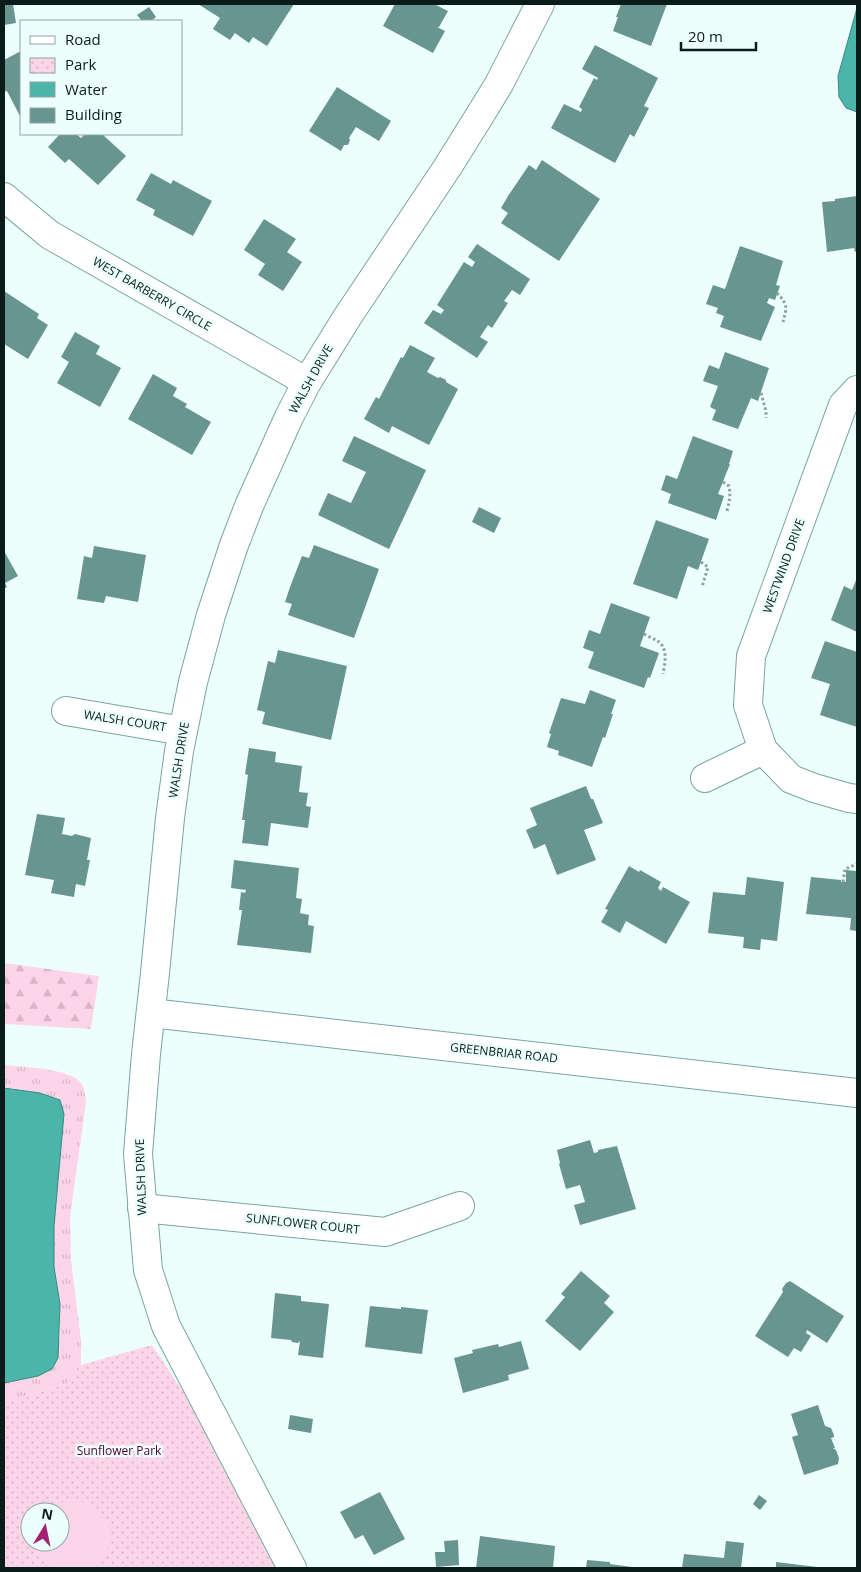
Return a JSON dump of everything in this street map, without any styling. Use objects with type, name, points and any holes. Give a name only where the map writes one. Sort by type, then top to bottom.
[{"type":"street","name":"WALSH DRIVE","points":[[292,1568],[166,1326],[148,1270],[138,1154],[150,1013],[170,818],[179,751],[193,682],[210,615],[249,506],[289,417],[307,382],[348,316],[447,168],[499,84],[540,4]]},
{"type":"street","name":"WEST BARBERRY CIRCLE","points":[[4,197],[50,235],[307,382]]},
{"type":"street","name":"WESTWIND DRIVE","points":[[857,390],[843,405],[751,656],[748,705],[763,750],[791,779],[814,788],[857,799]]},
{"type":"street","name":"WALSH COURT","points":[[66,712],[183,731]]},
{"type":"street","points":[[705,778],[763,750]]},
{"type":"street","name":"GREENBRIAR ROAD","points":[[150,1013],[857,1093]]},
{"type":"street","name":"SUNFLOWER COURT","points":[[142,1208],[385,1232],[460,1206]]},
{"type":"path","points":[[777,293],[785,302],[787,309],[783,322]]},
{"type":"path","points":[[760,393],[766,411],[766,418]]},
{"type":"path","points":[[723,482],[729,486],[730,491],[727,511]]},
{"type":"path","points":[[700,562],[708,567],[702,587]]},
{"type":"path","points":[[644,634],[662,644],[665,662],[663,674]]},
{"type":"path","points":[[843,882],[845,869],[857,864]]},
{"type":"green space","points":[[4,963],[99,976],[91,1029],[4,1024]]},
{"type":"green space","points":[[4,1065],[35,1068],[70,1075],[83,1086],[86,1102],[70,1218],[71,1260],[81,1340],[81,1365],[76,1375],[66,1384],[4,1403],[4,1383],[38,1376],[52,1369],[60,1336],[60,1304],[54,1267],[54,1226],[64,1114],[40,1093],[4,1087]]},
{"type":"green space","name":"Sunflower Park","points":[[152,1345],[184,1393],[275,1568],[4,1568],[4,1403],[66,1384],[76,1375],[81,1365]]},
{"type":"green space","points":[[73,1500],[95,1508],[101,1513],[109,1527],[110,1535],[107,1551],[104,1558],[92,1568],[54,1568],[47,1563],[39,1552],[70,1552],[70,1502],[65,1502]]},
{"type":"water","points":[[857,8],[857,112],[846,108],[839,97],[838,76]]},
{"type":"water","points":[[4,1088],[40,1093],[60,1100],[64,1114],[54,1226],[54,1267],[60,1304],[58,1358],[52,1369],[38,1376],[4,1383]]},
{"type":"building","points":[[4,4],[13,4],[16,23],[4,25]]},
{"type":"building","points":[[198,4],[294,4],[267,46],[253,37],[249,43],[235,33],[230,40],[213,29],[220,18]]},
{"type":"building","points":[[395,4],[434,4],[448,11],[439,27],[437,27],[445,31],[433,53],[383,26]]},
{"type":"building","points":[[621,4],[667,4],[651,46],[613,31]]},
{"type":"building","points":[[149,7],[156,17],[152,20],[141,20],[137,15]]},
{"type":"building","points":[[595,45],[658,78],[644,106],[649,108],[634,137],[630,134],[615,163],[551,128],[564,104],[581,112],[582,109],[579,107],[594,78],[597,80],[598,78],[582,69]]},
{"type":"building","points":[[20,52],[20,116],[4,88],[4,60]]},
{"type":"building","points":[[337,87],[391,121],[379,141],[356,127],[349,138],[348,145],[344,145],[341,151],[309,131]]},
{"type":"building","points":[[59,135],[77,135],[81,138],[84,135],[103,135],[126,156],[98,185],[69,159],[65,163],[48,147]]},
{"type":"building","points":[[542,160],[600,199],[559,261],[501,223],[508,213],[501,208],[508,196],[529,165],[536,170]]},
{"type":"building","points":[[151,173],[171,184],[173,180],[212,201],[193,236],[153,215],[155,210],[136,200]]},
{"type":"building","points":[[857,196],[857,251],[855,252],[854,248],[827,252],[822,202]]},
{"type":"building","points":[[264,219],[296,239],[287,252],[302,262],[283,291],[258,275],[265,264],[244,250]]},
{"type":"building","points":[[477,244],[530,279],[520,295],[512,290],[504,301],[508,303],[492,328],[488,325],[480,337],[488,342],[477,358],[424,323],[433,310],[441,314],[444,310],[437,305],[464,262],[472,267],[475,262],[468,257]]},
{"type":"building","points":[[740,246],[783,261],[776,285],[780,286],[775,300],[769,298],[767,303],[775,307],[761,341],[720,327],[724,316],[716,313],[718,308],[706,304],[713,285],[725,289]]},
{"type":"building","points":[[4,291],[39,314],[37,318],[48,325],[28,359],[4,344]]},
{"type":"building","points":[[75,332],[100,346],[96,354],[121,368],[100,407],[57,383],[69,362],[61,357]]},
{"type":"building","points":[[410,345],[435,358],[427,372],[446,380],[446,382],[458,389],[429,445],[392,426],[389,433],[364,419],[376,397],[379,399],[401,357],[403,358]]},
{"type":"building","points":[[725,352],[769,368],[758,401],[751,398],[738,429],[712,420],[716,410],[710,407],[718,386],[703,381],[709,365],[719,369]]},
{"type":"building","points":[[153,374],[177,388],[173,396],[187,404],[185,407],[211,422],[192,455],[128,419]]},
{"type":"building","points":[[354,436],[426,470],[389,549],[318,515],[328,493],[351,503],[366,472],[342,461]]},
{"type":"building","points":[[693,436],[733,451],[718,494],[724,496],[716,520],[668,503],[671,494],[661,490],[666,475],[677,479]]},
{"type":"building","points":[[479,507],[501,518],[494,533],[472,522]]},
{"type":"building","points":[[656,520],[709,539],[698,570],[688,566],[677,599],[633,584]]},
{"type":"building","points":[[314,545],[379,569],[354,638],[288,615],[292,604],[285,602],[290,587],[302,556],[309,558]]},
{"type":"building","points":[[94,546],[146,555],[138,602],[106,596],[104,603],[77,599],[84,556],[92,558]]},
{"type":"building","points":[[4,551],[18,576],[5,583],[7,587],[4,589]]},
{"type":"building","points":[[857,578],[857,632],[831,620],[844,586],[852,590]]},
{"type":"building","points":[[611,603],[650,617],[640,646],[659,653],[650,678],[648,677],[644,688],[588,668],[594,652],[583,648],[589,630],[600,634]]},
{"type":"building","points":[[825,641],[857,652],[857,727],[820,715],[830,684],[811,678]]},
{"type":"building","points":[[278,650],[347,666],[331,740],[262,724],[265,712],[257,710],[268,661],[275,663]]},
{"type":"building","points":[[590,690],[616,700],[605,738],[603,737],[592,767],[558,755],[559,751],[547,747],[551,734],[549,733],[561,698],[585,704]]},
{"type":"building","points":[[249,748],[276,752],[275,762],[302,766],[299,792],[308,793],[306,806],[311,807],[308,828],[271,823],[268,846],[242,843],[245,820],[242,820],[248,775],[245,774]]},
{"type":"building","points":[[586,786],[603,823],[584,830],[596,860],[557,875],[545,844],[534,849],[526,830],[537,825],[530,808]]},
{"type":"building","points":[[37,814],[65,818],[62,834],[72,836],[75,834],[91,838],[87,860],[90,860],[85,886],[76,884],[74,897],[51,893],[54,880],[25,875]]},
{"type":"building","points":[[234,860],[299,868],[296,898],[302,899],[300,913],[309,915],[308,925],[314,926],[311,953],[237,945],[242,910],[239,910],[241,892],[245,893],[246,890],[231,888]]},
{"type":"building","points":[[629,866],[661,882],[658,888],[661,891],[663,887],[690,902],[666,944],[626,921],[620,933],[601,922],[608,910],[605,909]]},
{"type":"building","points":[[846,870],[857,871],[857,931],[850,930],[851,918],[806,914],[811,877],[846,882]]},
{"type":"building","points":[[747,877],[784,882],[777,941],[761,939],[760,950],[743,948],[744,937],[708,933],[713,892],[745,895]]},
{"type":"building","points":[[590,1140],[594,1153],[598,1152],[598,1150],[617,1146],[636,1209],[580,1225],[574,1205],[585,1202],[580,1185],[566,1189],[557,1150]]},
{"type":"building","points":[[581,1271],[610,1296],[604,1303],[614,1312],[580,1351],[545,1321],[565,1297],[561,1294]]},
{"type":"building","points":[[790,1281],[844,1316],[827,1343],[807,1330],[806,1333],[811,1336],[801,1352],[794,1348],[788,1357],[755,1336],[783,1292],[782,1289]]},
{"type":"building","points":[[275,1293],[301,1296],[301,1301],[329,1304],[323,1358],[298,1355],[300,1341],[298,1343],[291,1340],[271,1338]]},
{"type":"building","points":[[370,1306],[428,1310],[422,1354],[365,1347]]},
{"type":"building","points":[[521,1341],[529,1369],[508,1375],[509,1380],[463,1393],[454,1358],[473,1353],[472,1350],[498,1344],[499,1347]]},
{"type":"building","points":[[818,1405],[825,1426],[831,1428],[834,1435],[831,1438],[835,1448],[833,1448],[836,1450],[839,1458],[838,1464],[804,1475],[792,1437],[798,1435],[791,1414]]},
{"type":"building","points":[[290,1415],[313,1419],[311,1433],[288,1429]]},
{"type":"building","points":[[380,1492],[405,1539],[374,1555],[363,1535],[355,1539],[340,1512]]},
{"type":"building","points":[[759,1495],[767,1501],[760,1510],[753,1504]]},
{"type":"building","points":[[480,1536],[555,1546],[553,1568],[476,1568]]},
{"type":"building","points":[[458,1540],[459,1565],[436,1567],[435,1552],[445,1552],[444,1541]]},
{"type":"building","points":[[726,1541],[744,1543],[741,1568],[682,1568],[684,1554],[724,1558]]},
{"type":"building","points":[[587,1560],[610,1562],[610,1564],[632,1568],[586,1568]]},
{"type":"building","points":[[776,1562],[817,1567],[817,1568],[776,1568]]}]
